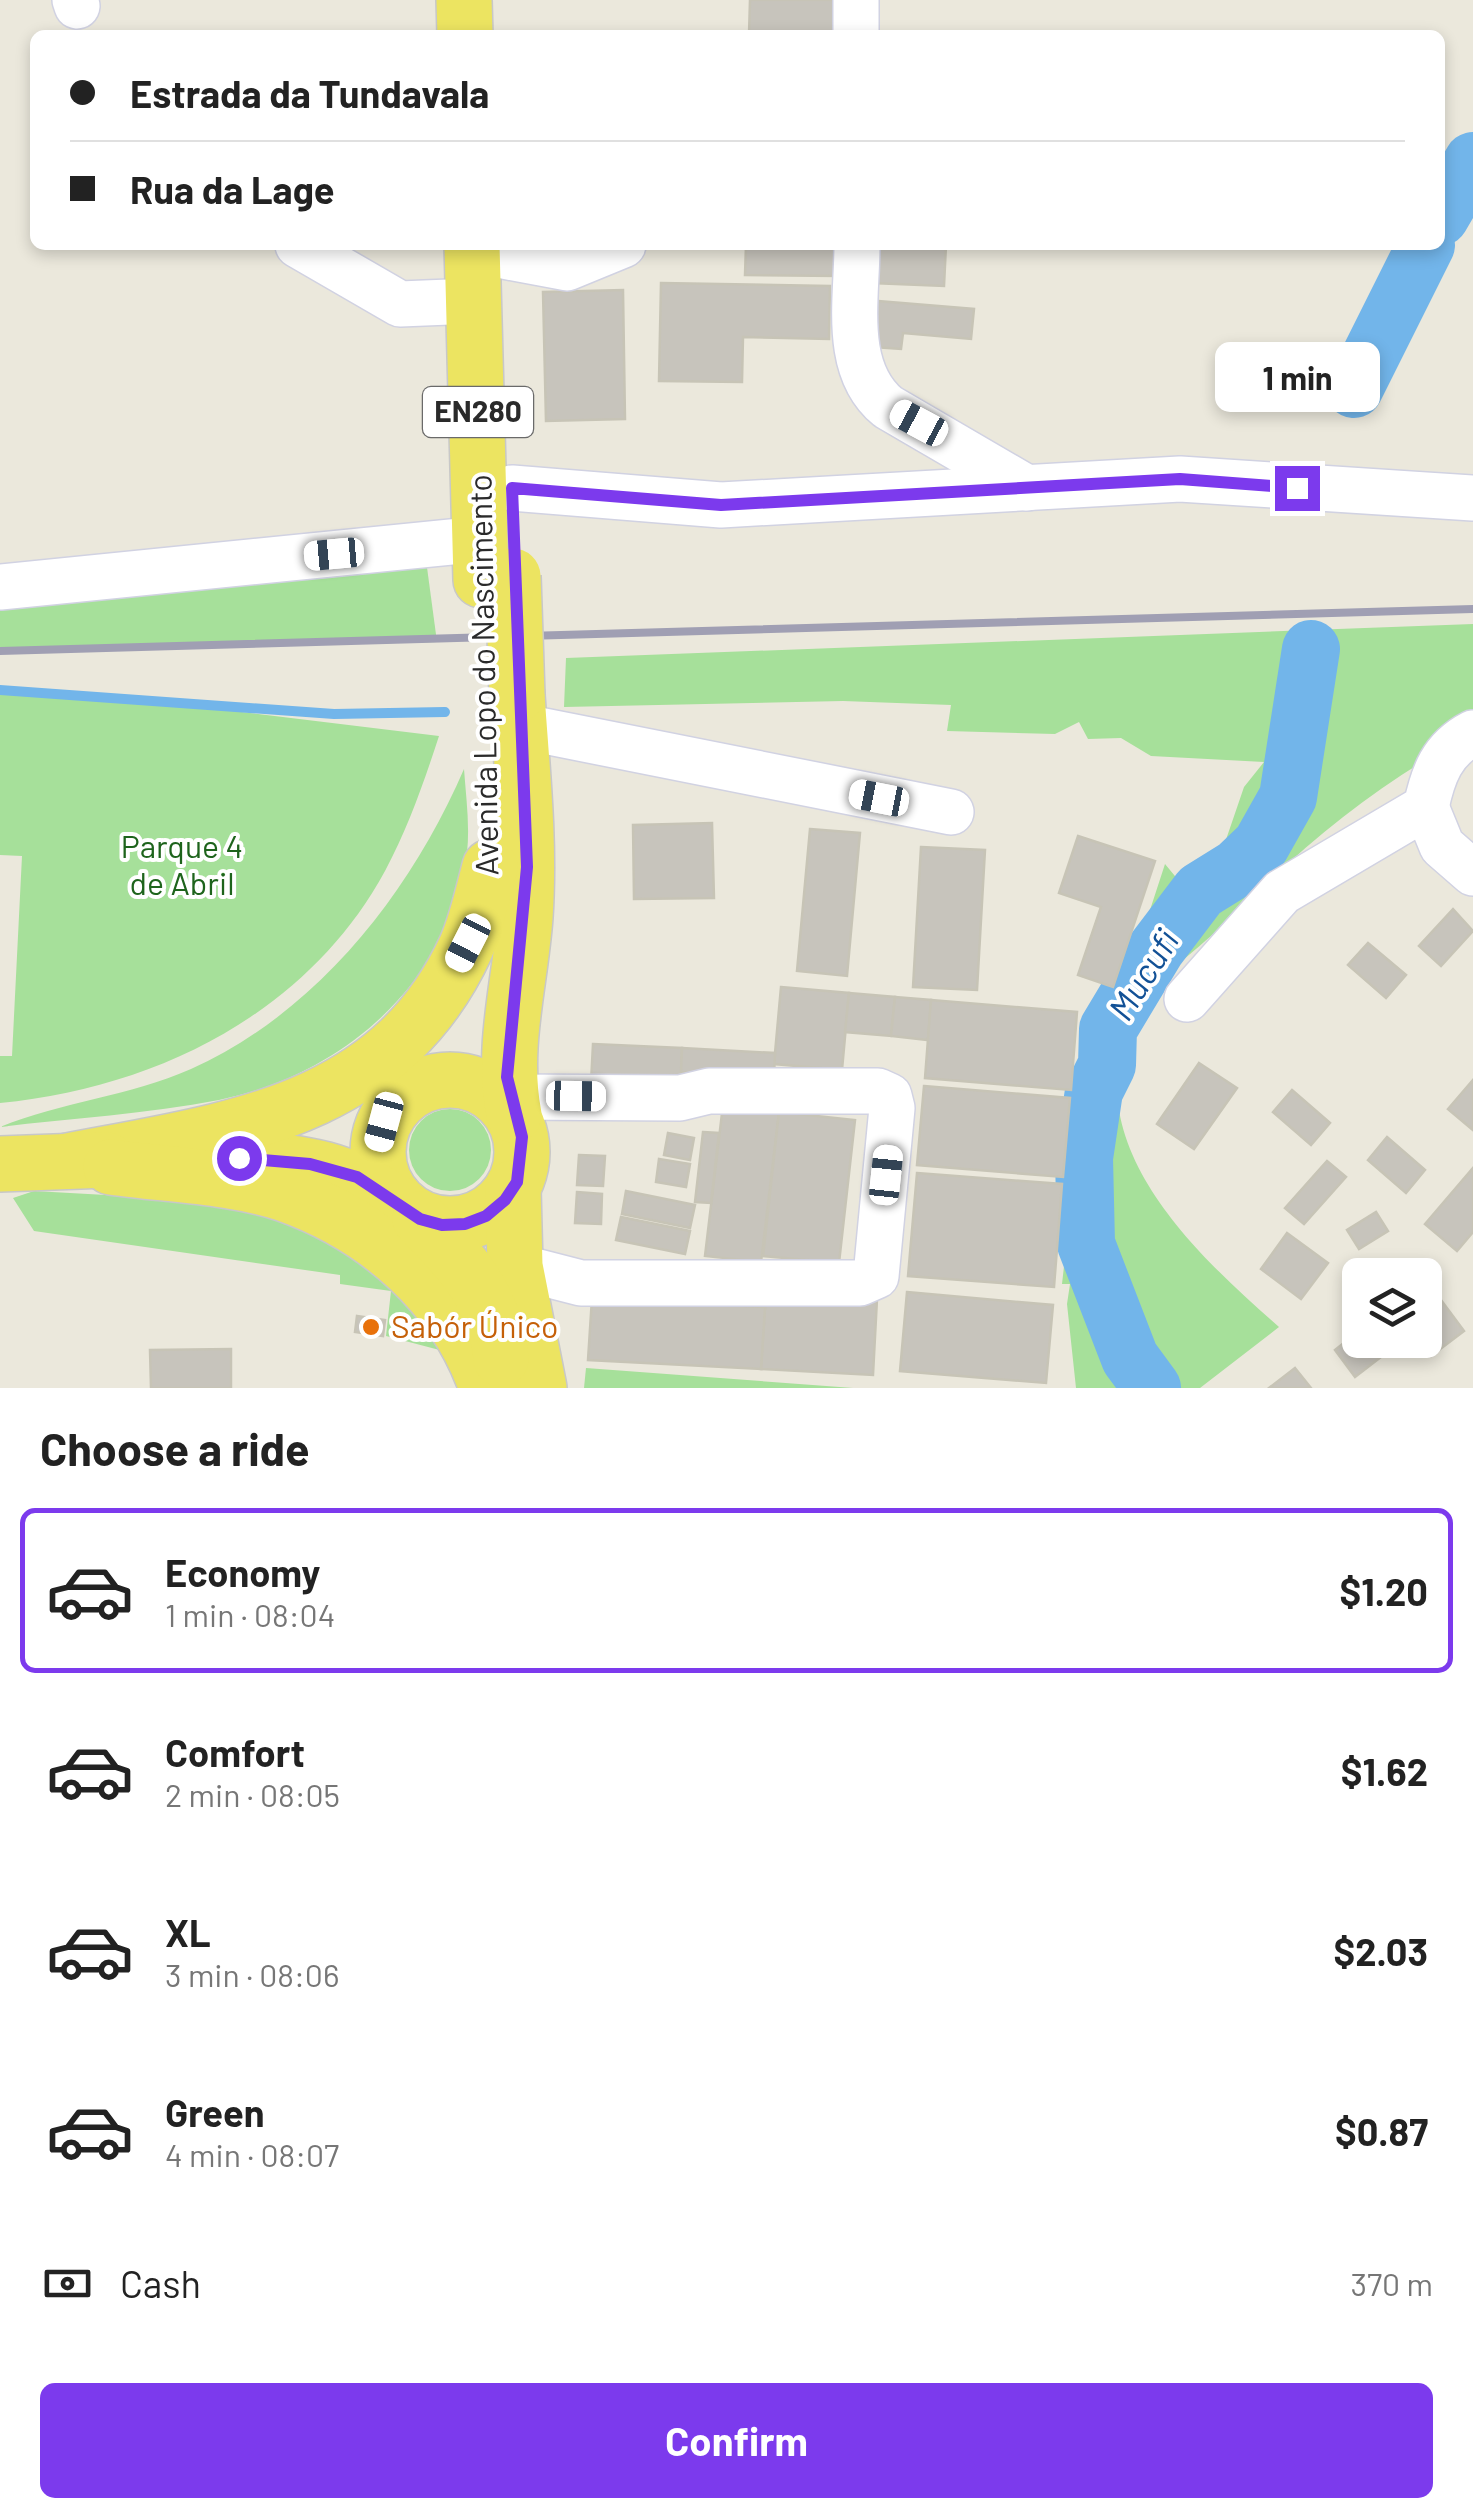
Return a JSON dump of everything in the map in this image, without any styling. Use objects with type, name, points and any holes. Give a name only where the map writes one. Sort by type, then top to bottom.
[{"type":"main road","points":[[464,0],[465,30]]},
{"type":"main road","points":[[496,0],[496,30]]},
{"type":"main road","name":"Avenida Lopo do Nascimento","points":[[493,250],[474,301],[492,565],[527,867],[508,1045],[512,1106]]},
{"type":"main road","name":"Avenida Lopo do Nascimento","points":[[492,565],[512,488],[493,250]]},
{"type":"main road","name":"Avenida Lopo do Nascimento","points":[[406,1096],[449,1031],[476,971],[485,934],[506,705]]},
{"type":"main road","points":[[68,1161],[234,1129],[324,1096],[376,1064],[448,982],[468,943],[490,867]]},
{"type":"main road","points":[[0,1164],[204,1154],[353,1128],[436,1080],[480,1086],[512,1106],[522,1160],[512,1188],[515,1266],[539,1388]]},
{"type":"main road","points":[[406,1096],[384,1122],[378,1167],[410,1212],[442,1225],[465,1224],[486,1216],[512,1188]]},
{"type":"main road","points":[[204,1154],[310,1164],[357,1177],[410,1212],[464,1264],[486,1298],[499,1340],[504,1388]]},
{"type":"main road","points":[[68,1161],[282,1193],[329,1213],[373,1239],[424,1280],[452,1315],[477,1360],[487,1388]]},
{"type":"street","points":[[856,0],[856,30]]},
{"type":"street","points":[[307,250],[400,304],[474,301]]},
{"type":"street","points":[[497,250],[566,268],[611,250]]},
{"type":"street","points":[[857,250],[858,361],[868,390],[888,406],[1028,488]]},
{"type":"street","points":[[512,488],[721,505],[1180,479],[1473,498]]},
{"type":"street","points":[[0,588],[492,565]]},
{"type":"street","points":[[506,705],[951,812]]},
{"type":"street","points":[[1473,733],[1454,743],[1432,776],[1426,807],[1442,846],[1473,874]]},
{"type":"street","points":[[1187,999],[1282,892],[1426,807]]},
{"type":"street","points":[[512,1106],[680,1098],[709,1091],[878,1091],[888,1096],[892,1108],[876,1276],[860,1283],[582,1282],[515,1266]]},
{"type":"green space","points":[[424,545],[437,642],[0,653],[0,587]]},
{"type":"green space","points":[[1473,624],[1473,733],[1407,772],[1316,839],[1164,978],[1132,1021],[1118,1066],[1119,1110],[1131,1152],[1153,1192],[1181,1230],[1213,1266],[1279,1327],[1200,1388],[1076,1388],[1067,1304],[1070,1284],[1062,1284],[1093,1010],[1119,1005],[1165,864],[1189,893],[1218,863],[1244,787],[1264,762],[1151,756],[1121,738],[1088,739],[1079,722],[1055,734],[947,731],[951,705],[843,701],[564,707],[566,658]]},
{"type":"green space","name":"Parque 4 de Abril","points":[[0,690],[144,700],[439,736],[415,805],[385,871],[353,921],[314,965],[270,1003],[222,1035],[170,1060],[58,1095],[0,1103],[0,1056],[12,1056],[22,856],[0,855]]},
{"type":"green space","points":[[464,769],[467,853],[457,900],[439,942],[414,981],[383,1016],[347,1045],[308,1069],[265,1088],[219,1100],[0,1127],[191,1069],[279,1016],[354,945],[387,904],[416,861]]},
{"type":"green space","points":[[450,1109],[479,1121],[491,1150],[479,1179],[450,1191],[421,1179],[409,1150],[421,1121]]},
{"type":"green space","points":[[34,1191],[178,1199],[291,1220],[387,1274],[451,1353],[386,1336],[391,1291],[340,1284],[340,1275],[34,1231],[13,1198]]},
{"type":"green space","points":[[586,1368],[853,1388],[584,1388]]},
{"type":"building","points":[[750,0],[843,0],[843,30],[749,30]]},
{"type":"building","points":[[746,250],[839,250],[838,276],[745,275]]},
{"type":"building","points":[[874,250],[946,250],[944,286],[872,283]]},
{"type":"building","points":[[661,283],[830,286],[829,339],[743,337],[742,382],[659,381]]},
{"type":"building","points":[[623,290],[625,419],[546,421],[543,292]]},
{"type":"building","points":[[878,301],[974,309],[971,339],[903,333],[901,349],[874,347]]},
{"type":"building","points":[[712,823],[714,898],[634,899],[633,825]]},
{"type":"building","points":[[810,829],[860,833],[847,976],[797,971]]},
{"type":"building","points":[[1078,836],[1155,861],[1113,987],[1078,975],[1101,907],[1059,893]]},
{"type":"building","points":[[921,847],[985,850],[977,990],[913,987]]},
{"type":"building","points":[[1453,909],[1473,931],[1441,966],[1419,946]]},
{"type":"building","points":[[1368,943],[1406,975],[1386,998],[1348,965]]},
{"type":"building","points":[[781,987],[849,993],[842,1070],[774,1064]]},
{"type":"building","points":[[849,993],[895,997],[891,1036],[845,1032]]},
{"type":"building","points":[[895,997],[931,1000],[928,1040],[891,1036]]},
{"type":"building","points":[[931,1000],[1077,1012],[1071,1090],[925,1078]]},
{"type":"building","points":[[593,1044],[682,1048],[681,1087],[591,1083]]},
{"type":"building","points":[[682,1048],[775,1053],[774,1077],[681,1072]]},
{"type":"building","points":[[1199,1063],[1237,1088],[1194,1149],[1157,1124]]},
{"type":"building","points":[[1473,1080],[1473,1130],[1448,1109]]},
{"type":"building","points":[[924,1086],[1070,1098],[1063,1177],[917,1165]]},
{"type":"building","points":[[1292,1090],[1330,1123],[1311,1145],[1273,1112]]},
{"type":"building","points":[[723,1105],[779,1112],[761,1262],[705,1256]]},
{"type":"building","points":[[779,1112],[855,1120],[839,1263],[763,1256]]},
{"type":"building","points":[[703,1132],[719,1133],[711,1203],[695,1202]]},
{"type":"building","points":[[668,1133],[694,1138],[690,1160],[664,1155]]},
{"type":"building","points":[[1387,1137],[1425,1170],[1406,1193],[1368,1160]]},
{"type":"building","points":[[579,1155],[605,1156],[603,1186],[577,1185]]},
{"type":"building","points":[[659,1159],[690,1164],[686,1187],[656,1182]]},
{"type":"building","points":[[1327,1161],[1346,1177],[1304,1224],[1285,1208]]},
{"type":"building","points":[[1473,1168],[1473,1232],[1457,1251],[1425,1224]]},
{"type":"building","points":[[917,1173],[1062,1184],[1054,1287],[908,1276]]},
{"type":"building","points":[[626,1191],[695,1205],[690,1228],[622,1214]]},
{"type":"building","points":[[577,1192],[602,1194],[601,1224],[575,1223]]},
{"type":"building","points":[[1376,1212],[1388,1231],[1359,1249],[1347,1230]]},
{"type":"building","points":[[621,1217],[690,1231],[685,1254],[616,1240]]},
{"type":"building","points":[[1287,1233],[1328,1263],[1301,1299],[1261,1269]]},
{"type":"building","points":[[766,1292],[877,1299],[873,1375],[761,1369]]},
{"type":"building","points":[[907,1292],[1053,1305],[1046,1383],[900,1371]]},
{"type":"building","points":[[592,1298],[765,1307],[761,1369],[588,1360]]},
{"type":"building","points":[[1442,1301],[1464,1331],[1442,1348]]},
{"type":"building","points":[[357,1316],[385,1320],[383,1336],[355,1332]]},
{"type":"building","points":[[1342,1344],[1342,1358],[1380,1358],[1355,1377],[1335,1350]]},
{"type":"building","points":[[231,1349],[231,1388],[151,1388],[150,1350]]},
{"type":"building","points":[[1295,1368],[1311,1388],[1269,1388]]},
{"type":"waterway","name":"Mucufi","points":[[1445,209],[1473,161]]},
{"type":"waterway","name":"Mucufi","points":[[1354,389],[1424,250]]},
{"type":"waterway","name":"Mucufi","points":[[1152,1388],[1130,1358],[1086,1244],[1084,1158],[1094,1091],[1107,1065],[1108,1029],[1156,949],[1200,891],[1237,868],[1261,845],[1288,797],[1311,649]]},
{"type":"waterway","points":[[0,690],[334,714],[445,712]]},
{"type":"railway","points":[[0,651],[1473,609]]},
{"type":"place","name":"Sabór Único","points":[[371,1327]]},
{"type":"route","points":[[239,1158],[310,1164],[357,1177],[420,1219],[442,1225],[465,1224],[486,1216],[505,1200],[517,1182],[522,1137],[507,1077],[508,1045],[527,867],[517,696],[512,488],[721,505],[1180,479],[1297,488]]}]
